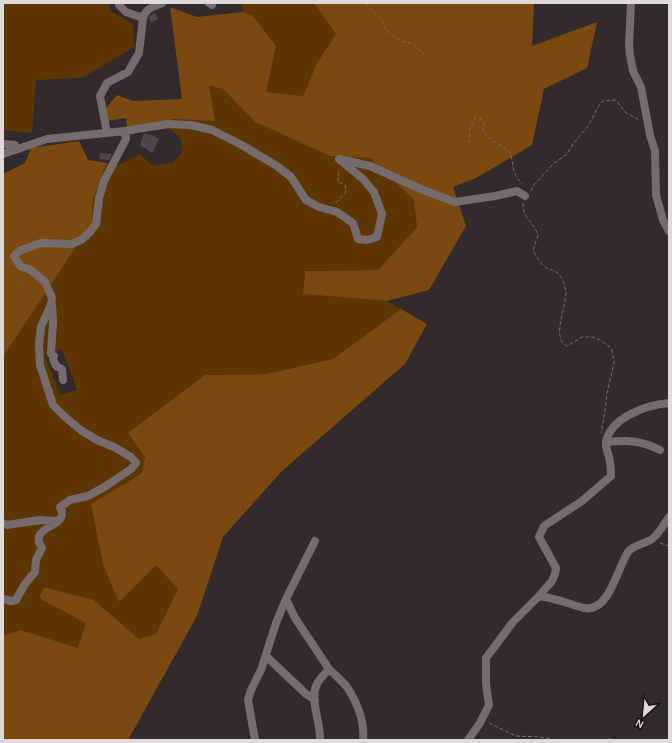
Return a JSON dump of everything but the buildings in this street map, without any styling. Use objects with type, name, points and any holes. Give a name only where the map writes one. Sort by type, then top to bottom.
[{"type":"street","points":[[120,3],[119,5],[126,12],[143,18]]},
{"type":"street","points":[[107,133],[100,96],[107,83],[128,72],[139,53],[143,18],[148,9],[162,3]]},
{"type":"street","points":[[630,3],[629,50],[633,70],[641,87],[648,126],[655,151],[656,195],[661,214],[669,231]]},
{"type":"street","points":[[3,154],[47,139],[125,131],[168,124],[191,125],[212,130],[240,144],[277,166],[291,177],[306,200],[319,207],[337,212],[353,223],[358,239],[366,240],[377,237],[382,214],[374,192],[363,179],[339,159]]},
{"type":"street","points":[[3,599],[11,601],[16,600],[25,584],[35,572],[36,560],[42,548],[39,544],[39,537],[44,530],[59,521],[62,514],[60,507],[70,500],[88,496],[120,477],[131,469],[136,463],[131,457],[82,431],[64,416],[53,404],[40,365],[39,345],[41,327],[52,298],[45,282],[31,270],[20,266],[14,256],[19,251],[41,243],[72,244],[81,240],[90,232],[96,224],[99,198],[104,181],[126,139],[125,131]]},
{"type":"street","points":[[3,144],[15,145],[17,149]]},
{"type":"street","points":[[339,159],[370,166],[423,190],[455,202],[517,191],[525,196]]},
{"type":"street","points":[[51,304],[53,322],[50,346],[51,354],[54,356],[53,359],[56,366],[62,369],[64,380]]},
{"type":"street","points":[[468,740],[480,723],[489,705],[486,684],[486,658],[513,622],[552,581],[555,574],[556,568],[535,536],[544,526],[582,501],[611,476],[606,442],[613,428],[627,416],[659,404],[669,403]]},
{"type":"street","points":[[606,442],[646,443],[660,450]]},
{"type":"street","points":[[539,596],[548,597],[586,608],[595,607],[601,604],[606,597],[629,550],[653,539],[669,517]]},
{"type":"street","points":[[3,523],[7,525],[40,520],[59,521]]},
{"type":"street","points":[[255,740],[248,700],[266,656],[276,623],[286,599],[315,541]]},
{"type":"street","points":[[286,599],[296,618],[329,669],[346,686],[353,698],[363,722],[363,740]]},
{"type":"street","points":[[266,656],[306,694],[315,700]]},
{"type":"street","points":[[320,740],[315,690],[317,683],[329,669]]},
{"type":"path","points":[[366,3],[382,20],[384,27],[392,35],[401,41],[411,43],[425,56]]},
{"type":"path","points":[[525,196],[530,194],[533,186],[553,164],[567,154],[573,144],[589,125],[599,105],[603,101],[616,100],[628,114],[648,126]]},
{"type":"path","points":[[469,142],[470,128],[475,118],[480,118],[484,123],[483,132],[510,152],[512,168],[523,187],[525,196],[523,203],[524,213],[538,236],[533,250],[542,265],[561,277],[565,288],[566,296],[559,333],[562,342],[567,346],[582,338],[593,337],[611,348],[614,362],[607,393],[603,424],[600,433],[606,442]]},
{"type":"path","points":[[331,210],[336,202],[346,192],[345,185],[338,182],[339,159]]},
{"type":"path","points":[[653,539],[661,544],[669,546]]},
{"type":"path","points":[[480,723],[488,722],[516,736],[542,737],[557,740]]},
{"type":"path","points":[[596,740],[609,738],[618,740]]},
{"type":"shaded area","points":[[3,3],[109,3],[109,10],[133,24],[134,47],[82,78],[36,80],[32,133],[3,130]]},
{"type":"shaded area","points":[[242,3],[314,3],[336,34],[317,63],[303,96],[265,92],[276,46],[253,17],[243,12]]},
{"type":"shaded area","points":[[314,3],[534,3],[532,46],[597,22],[587,68],[544,89],[532,145],[476,178],[453,187],[466,226],[429,290],[387,301],[303,294],[305,271],[378,270],[417,227],[414,200],[370,158],[330,156],[255,122],[223,89],[209,86],[215,121],[172,119],[168,122],[127,128],[126,118],[107,121],[106,108],[117,95],[133,101],[182,99],[170,7],[197,17],[243,12],[253,16],[276,46],[266,92],[303,96],[317,63],[336,34]]},
{"type":"shaded area","points":[[208,86],[223,89],[255,122],[330,156],[370,158],[414,200],[417,227],[378,270],[305,271],[303,294],[387,301],[401,309],[333,359],[266,374],[205,375],[145,458],[142,473],[91,504],[119,602],[156,564],[178,589],[156,635],[139,639],[94,600],[44,587],[40,598],[87,623],[78,648],[21,630],[3,636],[3,357],[92,223],[93,199],[107,163],[118,165],[140,154],[153,166],[172,163],[182,152],[181,139],[168,127],[172,119],[215,121]],"holes":[[[62,349],[77,390],[60,395],[45,355]]]},
{"type":"shaded area","points":[[79,141],[88,160],[107,163],[93,199],[92,223],[3,357],[3,174],[25,163],[32,146],[38,147]]},
{"type":"shaded area","points":[[401,309],[427,324],[405,364],[282,471],[223,537],[197,616],[128,740],[3,740],[3,636],[21,630],[78,648],[86,623],[39,598],[44,587],[94,600],[139,639],[156,634],[178,589],[156,565],[119,602],[103,564],[91,504],[142,473],[145,457],[128,433],[205,375],[266,374],[333,359]]}]
